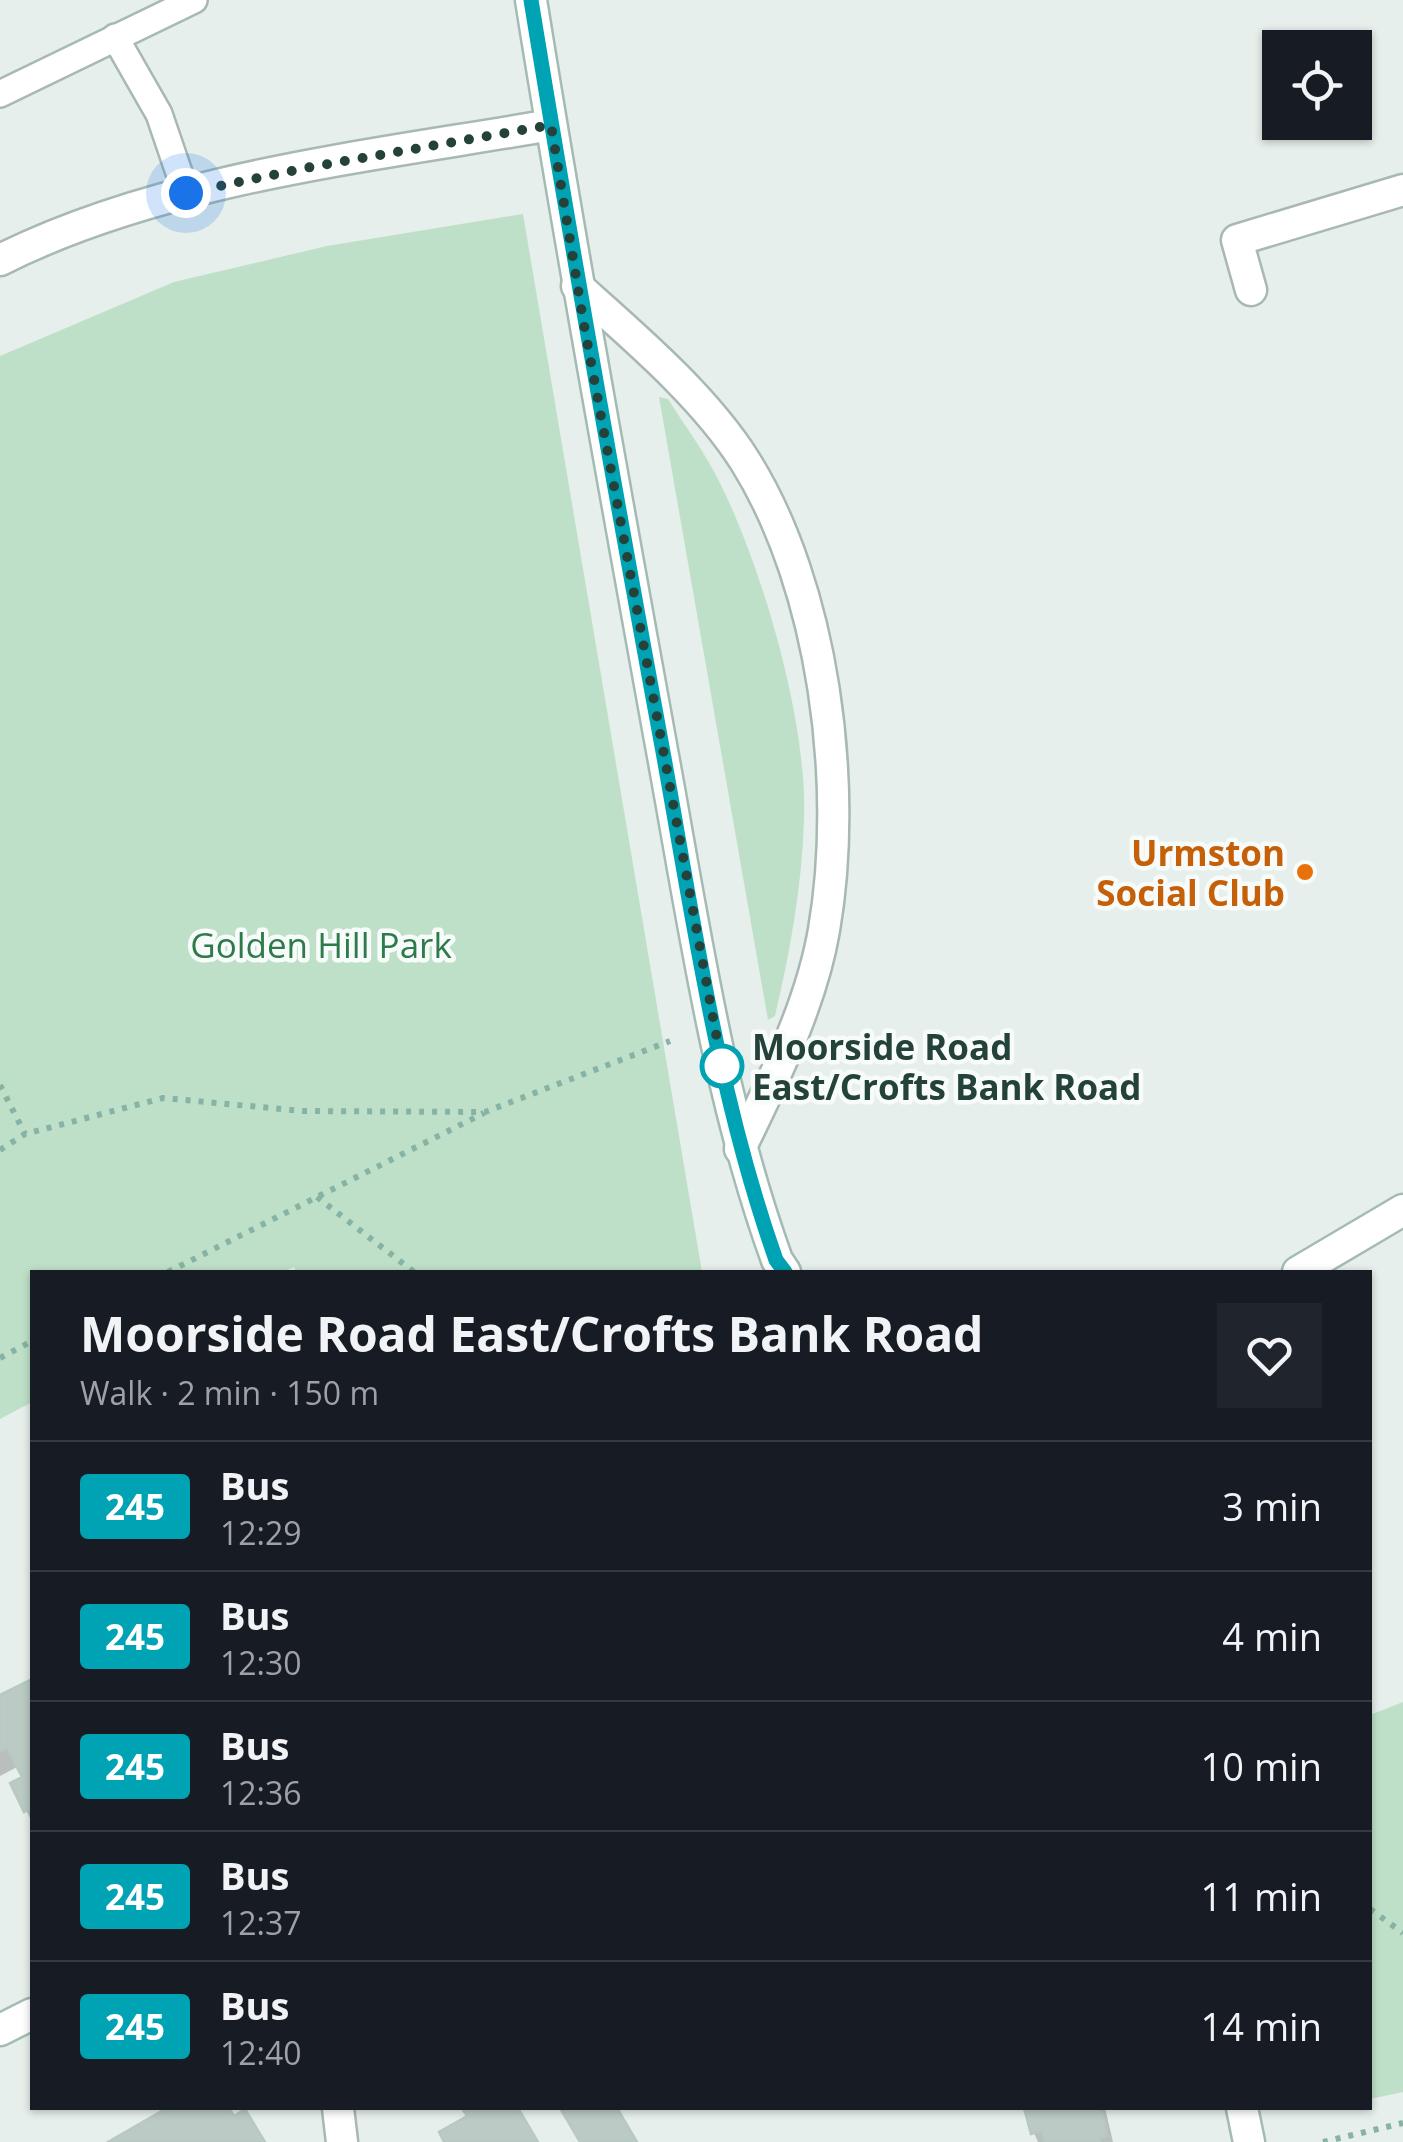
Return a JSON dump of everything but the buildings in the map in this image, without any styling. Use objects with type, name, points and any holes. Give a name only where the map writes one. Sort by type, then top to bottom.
[{"type":"street","points":[[531,0],[578,286],[713,1026],[740,1148],[780,1268]]},
{"type":"street","points":[[0,260],[112,216],[186,193],[551,125]]},
{"type":"street","points":[[1251,290],[1237,240],[1403,190]]},
{"type":"street","points":[[578,286],[690,394],[744,460],[784,544],[806,608],[824,691],[834,772],[833,854],[824,932],[801,1008],[740,1148]]},
{"type":"street","points":[[1301,1270],[1403,1210]]},
{"type":"street","points":[[0,2030],[30,2015]]},
{"type":"street","points":[[338,2110],[342,2142]]},
{"type":"street","points":[[1242,2110],[1249,2142]]},
{"type":"lane","points":[[0,94],[194,0]]},
{"type":"lane","points":[[115,37],[159,114],[186,193]]},
{"type":"path","points":[[172,1270],[486,1112],[713,1026]]},
{"type":"path","points":[[0,1084],[25,1134]]},
{"type":"path","points":[[0,1150],[25,1134],[163,1098],[303,1111],[486,1112]]},
{"type":"path","points":[[317,1197],[411,1270]]},
{"type":"path","points":[[0,1358],[30,1342]]},
{"type":"path","points":[[1372,1910],[1403,1932]]},
{"type":"path","points":[[1323,2142],[1403,2124]]},
{"type":"green space","name":"Golden Hill Park","points":[[523,214],[702,1270],[30,1270],[30,1403],[0,1419],[0,356],[174,282],[327,246]]},
{"type":"green space","points":[[659,397],[668,399],[702,451],[736,518],[767,602],[799,739],[804,820],[801,869],[775,1016],[768,1020]]},
{"type":"green space","points":[[1403,1702],[1403,2092],[1372,2099],[1372,1714]]},
{"type":"bus line","name":"245","points":[[531,0],[578,286],[713,1026],[740,1148],[776,1260],[784,1270]]},
{"type":"place","name":"Urmston Social Club","points":[[1305,872]]},
{"type":"place","name":"Moorside Road East/Crofts Bank Road","points":[[722,1066]]},
{"type":"route","points":[[186,193],[551,125],[584,325],[722,1066]]}]
